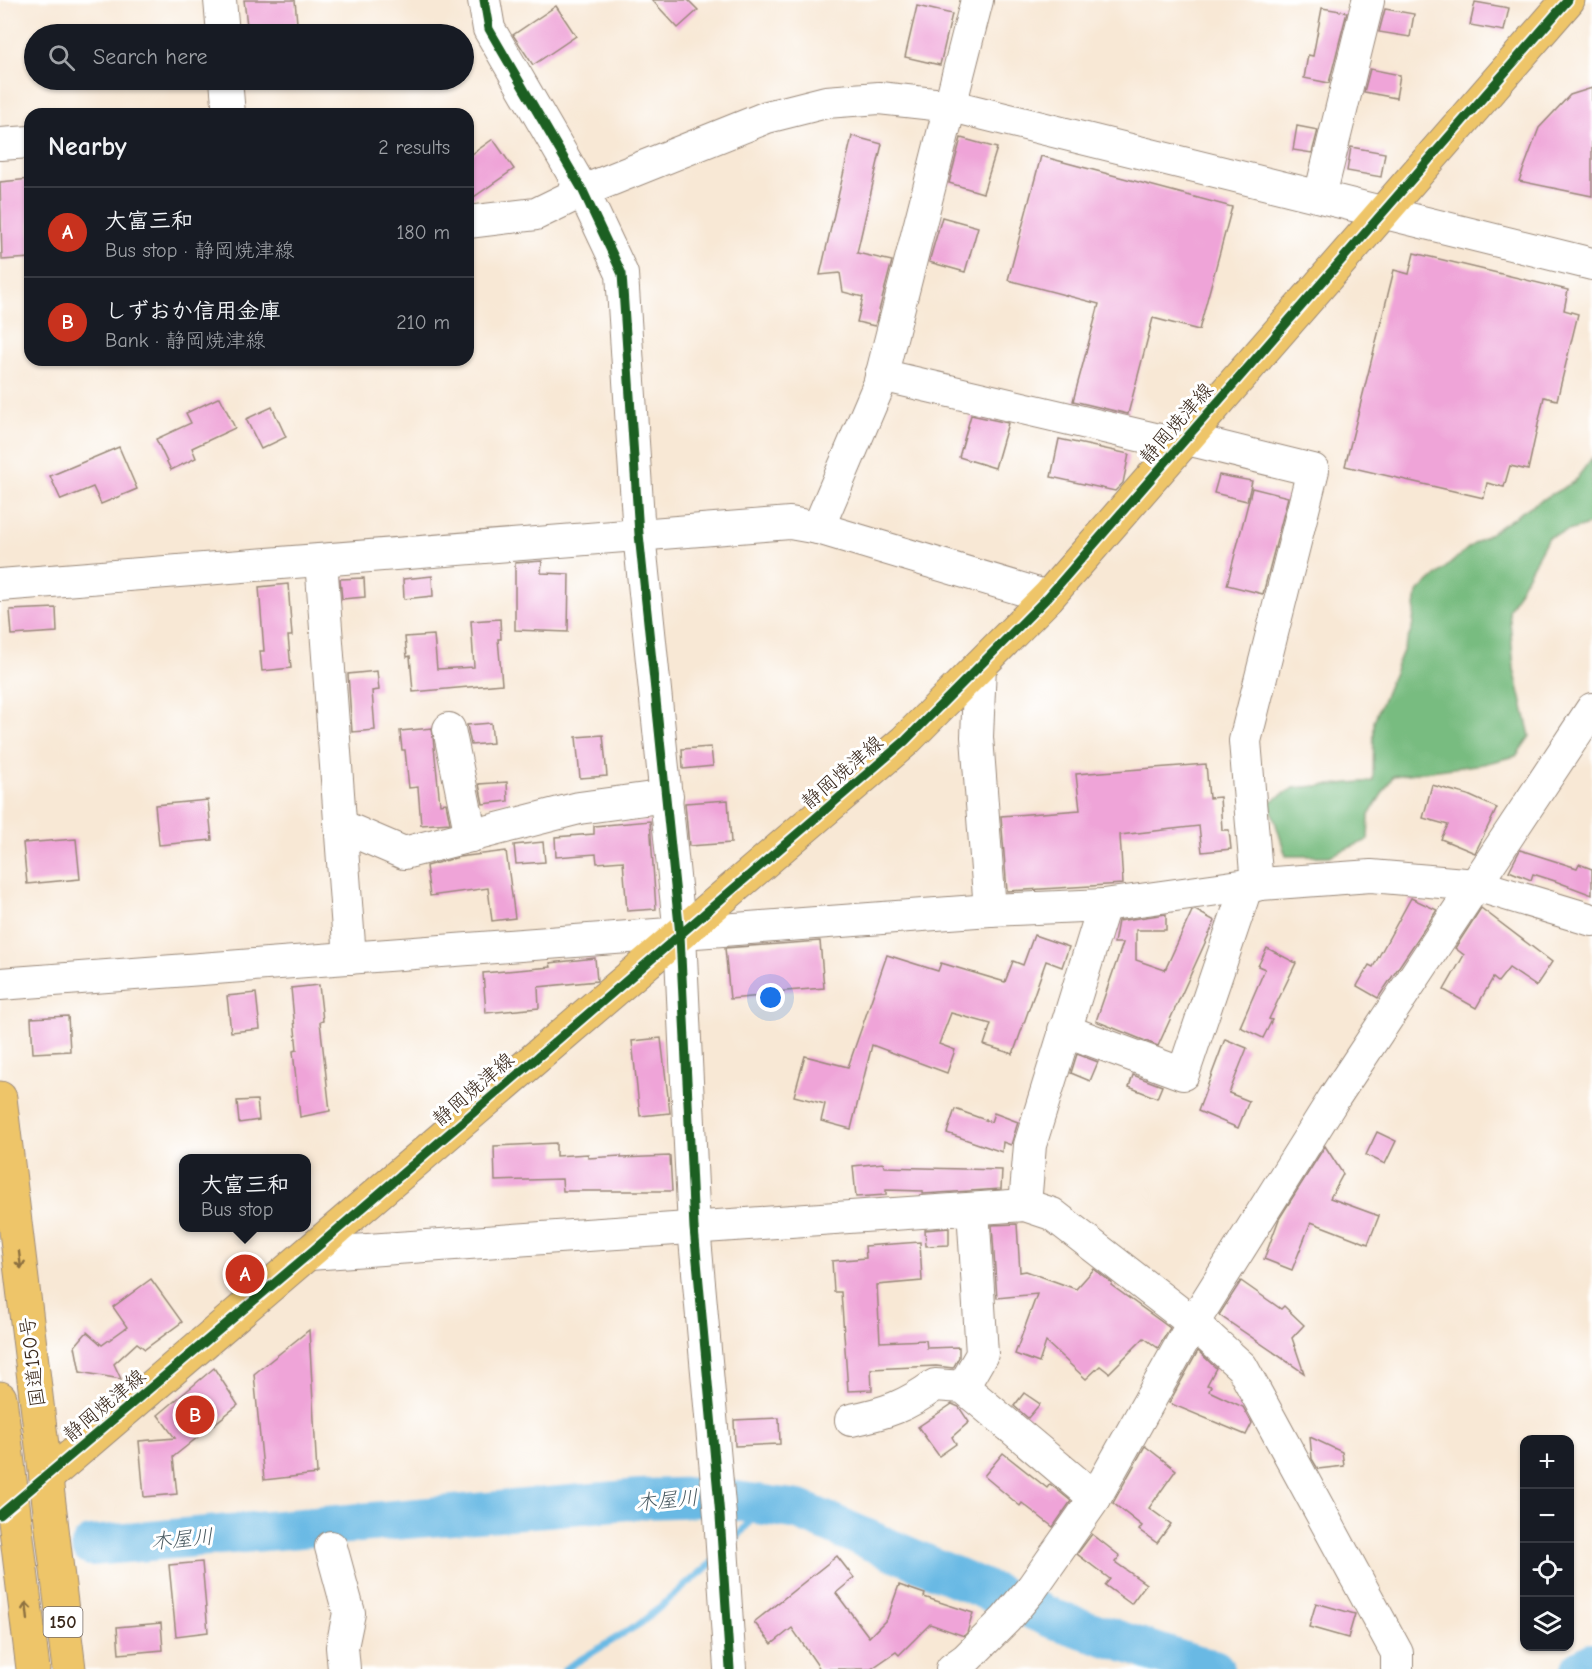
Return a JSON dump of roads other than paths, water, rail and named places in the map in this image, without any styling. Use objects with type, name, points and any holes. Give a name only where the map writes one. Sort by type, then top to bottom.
[{"type":"main road","name":"静岡焼津線","points":[[46,1478],[905,741],[1048,597],[1568,0]]},
{"type":"main road","name":"国道150号","points":[[0,1098],[46,1478]]},
{"type":"main road","name":"国道150号","points":[[0,1398],[6,1509]]},
{"type":"main road","points":[[6,1509],[46,1478]]},
{"type":"main road","name":"150","points":[[46,1478],[69,1669]]},
{"type":"main road","name":"150","points":[[6,1509],[33,1669]]},
{"type":"street","points":[[220,0],[222,24]]},
{"type":"street","points":[[484,0],[489,29],[583,191],[622,274],[639,534],[680,935],[694,1228],[722,1544],[730,1669]]},
{"type":"street","points":[[818,528],[881,375],[977,0]]},
{"type":"street","points":[[1320,196],[1368,1]]},
{"type":"street","points":[[227,90],[228,108]]},
{"type":"street","points":[[474,221],[536,214],[583,191],[767,117],[826,102],[879,98],[951,106],[1592,264]]},
{"type":"street","points":[[0,144],[24,142]]},
{"type":"street","points":[[881,375],[1312,470],[1245,741],[1252,885],[1183,1074],[1064,1030]]},
{"type":"street","points":[[0,585],[790,523],[818,528],[1048,597]]},
{"type":"street","points":[[321,560],[350,958]]},
{"type":"street","points":[[980,665],[977,737],[990,910]]},
{"type":"street","points":[[952,1669],[966,1659],[1006,1619],[1032,1587],[1095,1498],[1193,1323],[1336,1095],[1592,709]]},
{"type":"street","points":[[449,729],[471,836]]},
{"type":"street","points":[[341,826],[404,853],[579,808],[667,796]]},
{"type":"street","points":[[0,984],[680,935],[990,910],[1104,905],[1252,885],[1371,876],[1476,885],[1592,920]]},
{"type":"street","points":[[1025,1205],[1030,1145],[1104,905]]},
{"type":"street","points":[[309,1254],[1025,1205],[1052,1214],[1193,1323],[1242,1367],[1397,1653],[1397,1669]]},
{"type":"street","points":[[963,1387],[982,1354],[973,1209]]},
{"type":"street","points":[[851,1420],[895,1409],[912,1402],[935,1385],[963,1387],[1095,1498]]},
{"type":"street","points":[[331,1547],[349,1613],[342,1647],[344,1669]]},
{"type":"waterway","name":"木屋川","points":[[91,1546],[640,1499],[708,1497],[799,1510],[1056,1620],[1194,1665],[1214,1669]]},
{"type":"waterway","points":[[732,1544],[764,1503]]},
{"type":"waterway","points":[[565,1669],[641,1623],[713,1562]]},
{"type":"waterway","name":"木屋川","points":[[1581,1669],[1592,1663]]},
{"type":"place","name":"大富三和","points":[[245,1274]]},
{"type":"place","name":"しずおか信用金庫","points":[[195,1415]]}]
